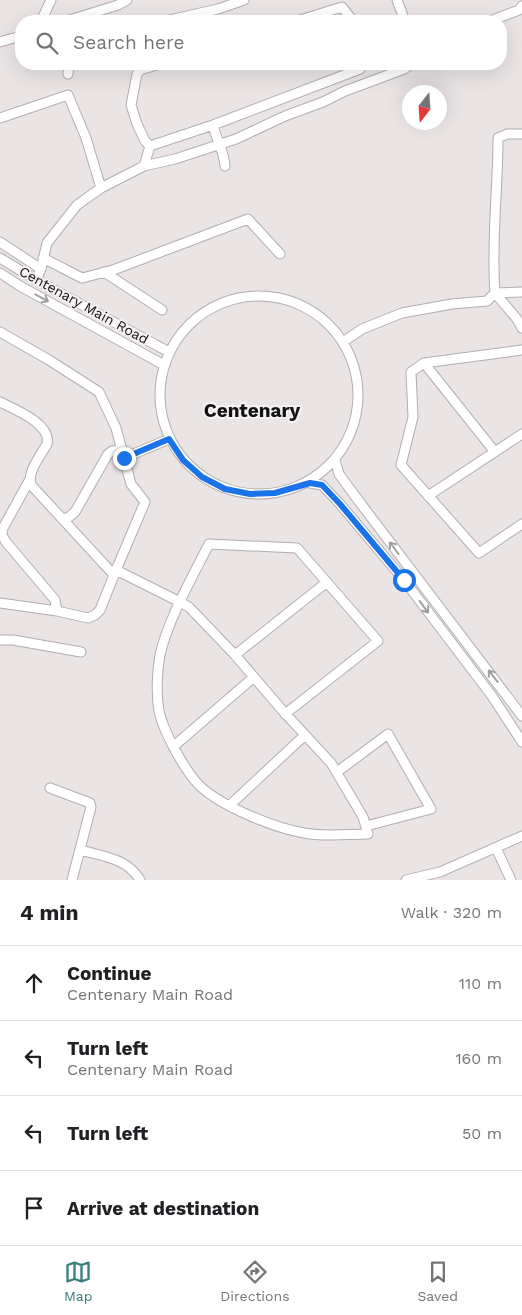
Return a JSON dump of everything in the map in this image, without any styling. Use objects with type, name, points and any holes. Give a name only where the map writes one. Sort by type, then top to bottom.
[{"type":"street","points":[[44,15],[51,0]]},
{"type":"street","points":[[86,15],[118,5],[127,0]]},
{"type":"street","points":[[192,15],[218,9],[244,0]]},
{"type":"street","points":[[397,0],[403,15]]},
{"type":"street","points":[[312,15],[343,3],[350,15]]},
{"type":"street","points":[[506,15],[519,10],[522,6]]},
{"type":"street","points":[[0,42],[15,38]]},
{"type":"street","points":[[68,74],[69,70]]},
{"type":"street","points":[[140,70],[137,74],[131,105],[137,124],[145,141],[150,146]]},
{"type":"street","points":[[150,146],[212,125],[357,70]]},
{"type":"street","points":[[36,280],[41,269],[47,243],[77,204],[101,188],[144,166],[175,159],[219,144],[345,91],[401,70]]},
{"type":"street","points":[[0,118],[68,95],[86,138],[101,188]]},
{"type":"street","points":[[212,125],[224,155],[225,166]]},
{"type":"street","points":[[522,134],[507,134],[498,138],[498,180],[494,228],[496,294],[518,319],[522,328]]},
{"type":"street","points":[[144,166],[150,146]]},
{"type":"street","points":[[44,258],[82,278],[104,272],[248,219],[280,254]]},
{"type":"street","points":[[0,242],[41,269]]},
{"type":"street","name":"Centenary Main Road","points":[[0,258],[36,280],[169,352]]},
{"type":"street","points":[[104,272],[162,310]]},
{"type":"street","name":"Centenary Main Road","points":[[0,273],[20,286],[164,365]]},
{"type":"street","points":[[343,342],[362,330],[402,312],[452,304],[487,301],[496,294],[522,292]]},
{"type":"street","points":[[310,483],[335,460],[352,432],[358,409],[358,386],[353,363],[343,342],[328,324],[309,310],[288,300],[264,296],[241,298],[218,304],[198,316],[181,332],[169,352],[164,365],[159,390],[161,415],[169,439],[183,460],[202,477],[225,489],[250,494],[275,493],[310,483],[322,485],[404,580],[492,696],[522,742]]},
{"type":"street","points":[[0,332],[99,392],[116,428],[131,484],[145,502],[100,610],[95,615],[88,618],[57,611],[0,603]]},
{"type":"street","points":[[522,350],[424,363],[411,372],[412,417],[401,466],[478,553],[522,524]]},
{"type":"street","points":[[424,363],[495,452]]},
{"type":"street","points":[[0,402],[26,414],[47,434],[47,444],[3,528],[2,535],[55,600],[57,611]]},
{"type":"street","points":[[428,496],[522,434]]},
{"type":"street","points":[[63,519],[75,512],[108,454],[112,451],[123,454],[169,439]]},
{"type":"street","points":[[335,460],[339,474],[522,716]]},
{"type":"street","points":[[29,481],[115,573],[180,602],[189,606],[235,654],[285,714],[331,763],[363,817],[368,834],[305,833],[255,818],[217,798],[198,785],[174,746],[159,712],[157,688],[160,655],[180,602],[209,544],[297,548],[378,641],[285,714]]},
{"type":"street","points":[[235,654],[327,582]]},
{"type":"street","points":[[0,640],[13,640],[81,652]]},
{"type":"street","points":[[174,746],[254,677]]},
{"type":"street","points":[[337,772],[388,734],[432,809],[366,826]]},
{"type":"street","points":[[230,805],[305,735]]},
{"type":"street","points":[[50,788],[90,803],[91,807],[72,880]]},
{"type":"street","points":[[406,880],[440,872],[522,836]]},
{"type":"street","points":[[496,848],[511,880]]},
{"type":"street","points":[[81,850],[124,862],[135,871],[140,880]]},
{"type":"district","name":"Centenary","points":[[252,410]]},
{"type":"route","points":[[124,458],[169,439],[183,460],[202,477],[225,489],[250,494],[275,493],[310,483],[322,485],[404,580]]}]
